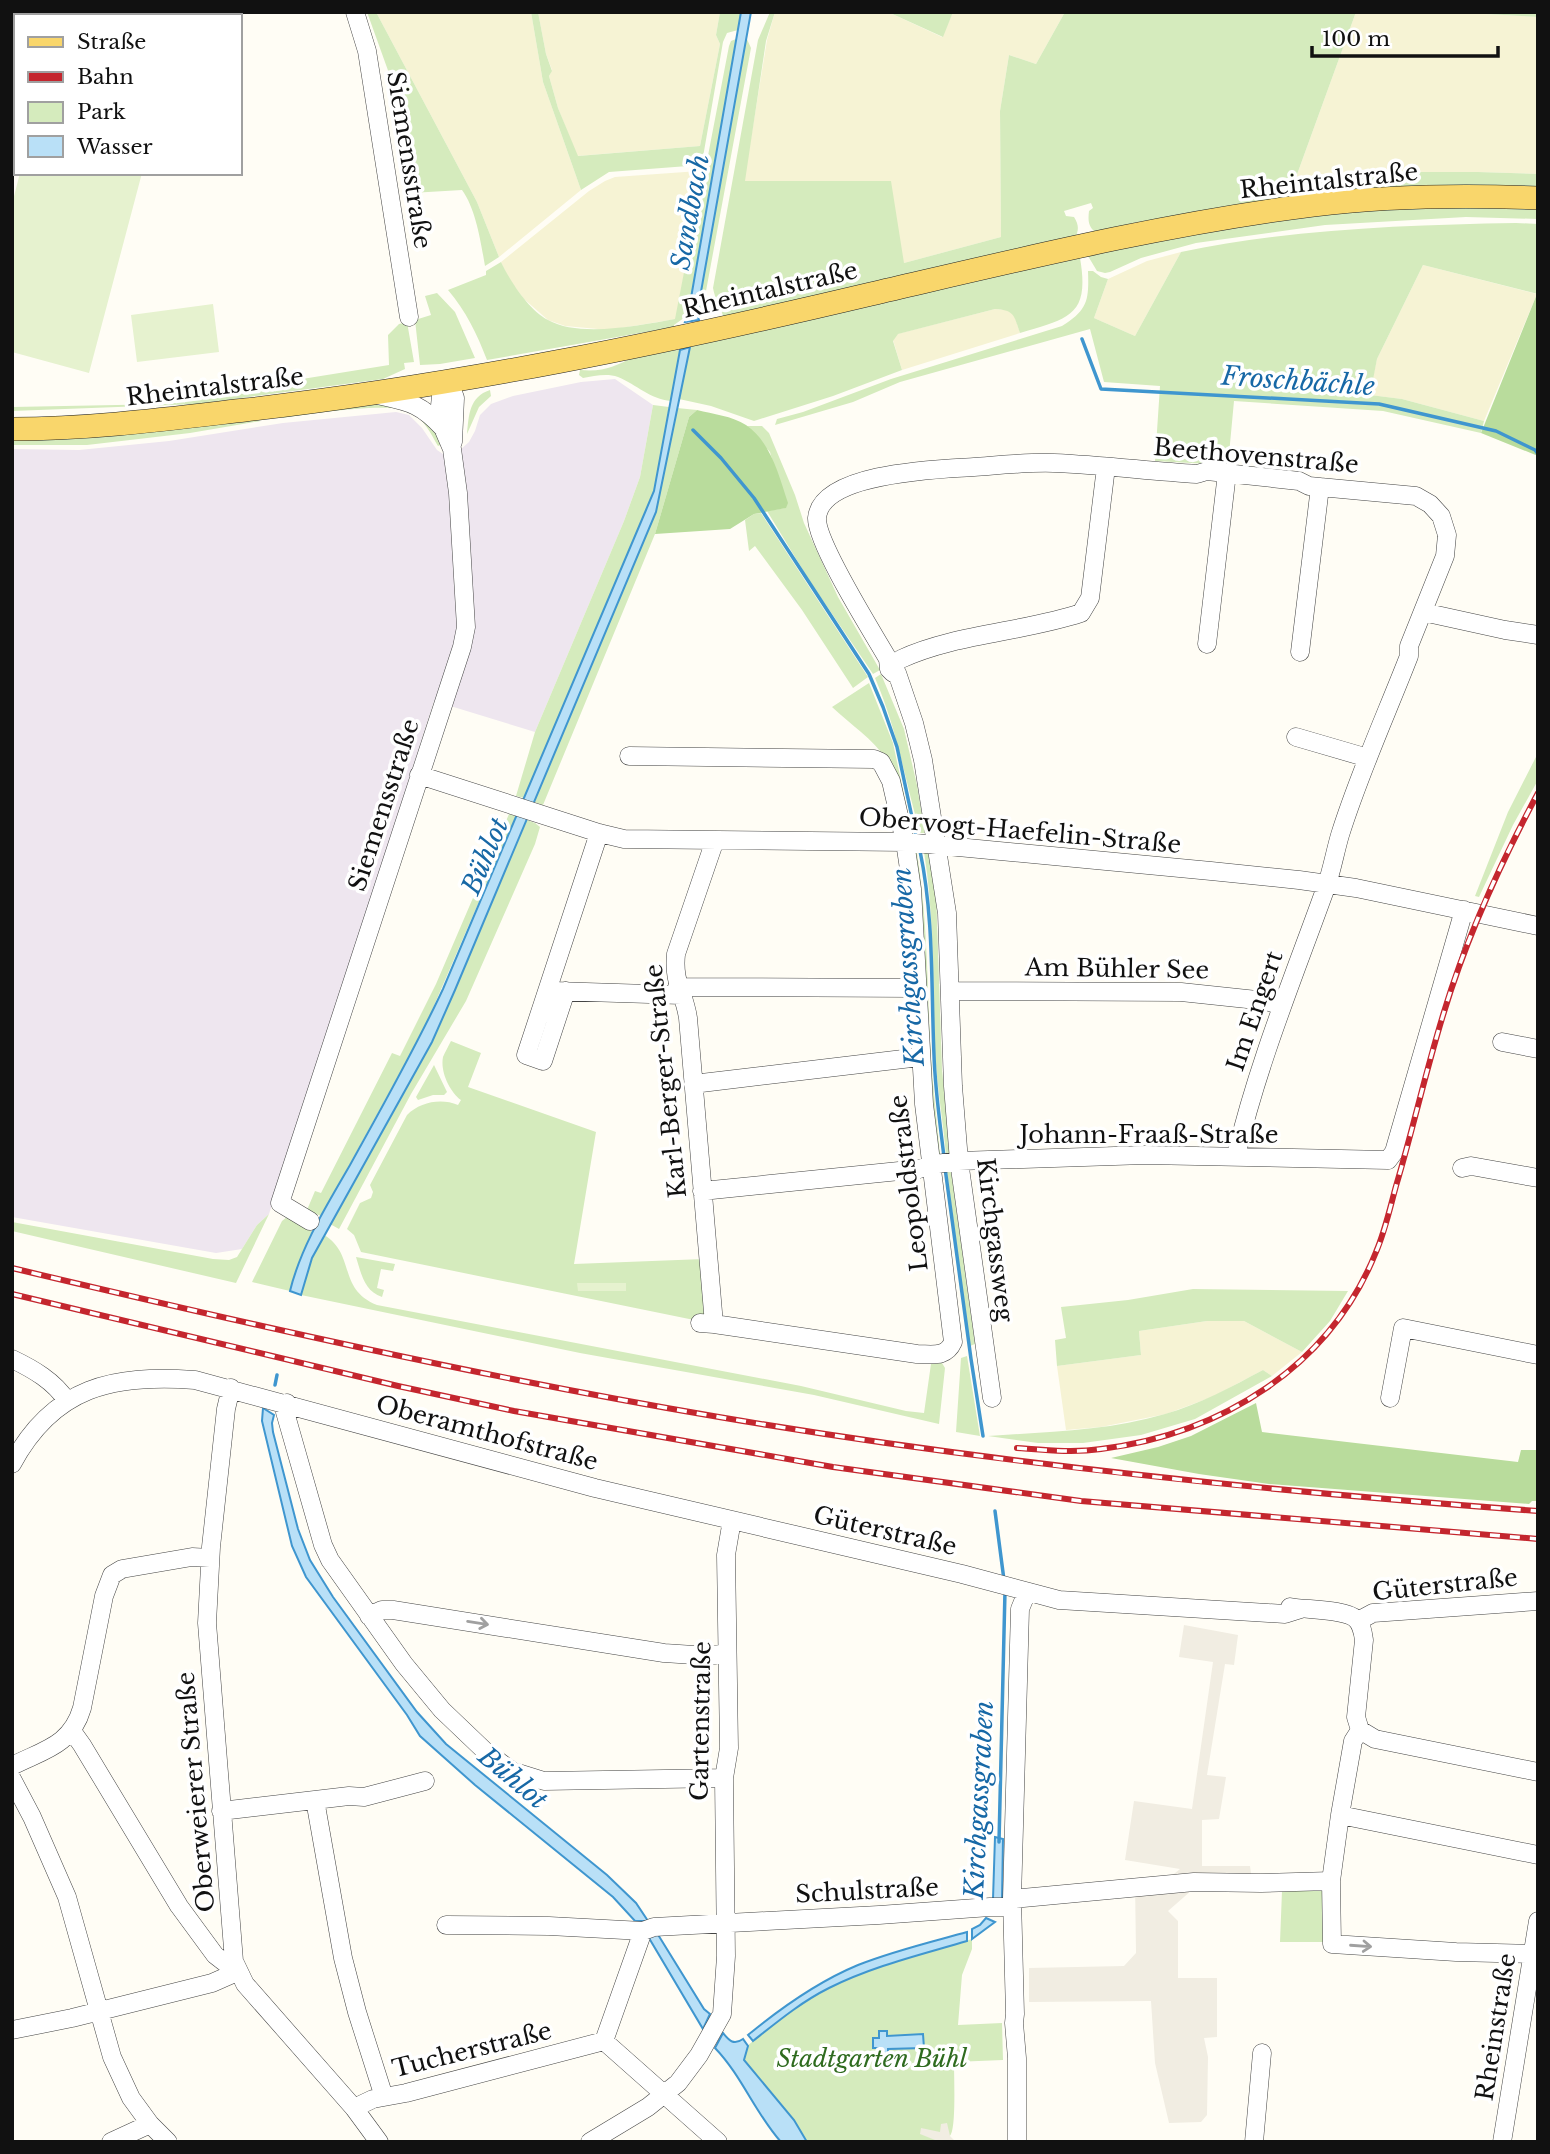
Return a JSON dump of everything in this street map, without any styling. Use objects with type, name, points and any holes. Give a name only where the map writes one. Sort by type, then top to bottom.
[{"type":"main road","name":"Rheintalstraße","points":[[12,429],[111,425],[371,394],[449,381],[700,333],[1088,243],[1203,221],[1316,205],[1404,198],[1538,198]]},
{"type":"street","name":"Siemensstraße","points":[[355,12],[367,51],[409,317]]},
{"type":"street","name":"Siemensstraße","points":[[310,1221],[280,1203],[462,647],[466,627],[458,493],[452,449],[443,428],[440,406],[441,396],[449,381]]},
{"type":"street","points":[[449,381],[455,398],[452,449]]},
{"type":"street","points":[[371,394],[416,405],[430,414],[443,428]]},
{"type":"street","name":"Beethovenstraße","points":[[817,517],[820,506],[827,498],[866,480],[894,473],[1033,463],[1196,474],[1207,471],[1299,481],[1309,486],[1416,496],[1437,510],[1446,529],[1445,556],[1339,836],[1327,884]]},
{"type":"street","points":[[895,664],[917,652],[1080,613],[1090,598],[1106,467]]},
{"type":"street","points":[[1208,644],[1227,474]]},
{"type":"street","points":[[1300,652],[1320,487]]},
{"type":"street","name":"Kirchgassweg","points":[[817,517],[818,526],[838,571],[895,664],[917,735],[928,789],[933,844],[947,913],[953,1086],[944,1163],[992,1398]]},
{"type":"street","points":[[1423,612],[1538,635]]},
{"type":"street","points":[[1296,737],[1368,758]]},
{"type":"street","name":"Leopoldstraße","points":[[629,755],[874,759],[881,762],[891,781],[908,842],[915,914],[920,1057],[944,1163],[953,1342],[950,1350],[941,1354],[917,1354],[707,1325]]},
{"type":"street","name":"Obervogt-Haefelin-Straße","points":[[419,775],[624,839],[933,844],[1327,884],[1538,926]]},
{"type":"street","points":[[566,991],[543,1061],[526,1055],[599,833]]},
{"type":"street","name":"Karl-Berger-Straße","points":[[707,1325],[702,1191],[688,1018],[674,968],[676,954],[715,840]]},
{"type":"street","name":"Im Engert","points":[[1236,1156],[1248,1106],[1327,884]]},
{"type":"street","name":"Johann-Fraaß-Straße","points":[[702,1191],[944,1163],[1145,1155],[1388,1160],[1394,1152],[1464,910]]},
{"type":"street","points":[[547,990],[917,988]]},
{"type":"street","name":"Am Bühler See","points":[[950,991],[1181,992],[1266,1001],[1282,1006]]},
{"type":"street","points":[[1502,1042],[1538,1049]]},
{"type":"street","points":[[693,1084],[920,1057]]},
{"type":"street","points":[[1462,1168],[1471,1166],[1538,1178]]},
{"type":"street","points":[[1390,1398],[1403,1328],[1538,1355]]},
{"type":"street","points":[[12,1359],[59,1388],[67,1401],[31,1436],[12,1464]]},
{"type":"street","name":"Oberamthofstraße","points":[[67,1401],[106,1385],[142,1378],[195,1380],[595,1488],[732,1520]]},
{"type":"street","name":"Oberweierer Straße","points":[[232,1388],[225,1421],[210,1558],[207,1623],[234,1961],[245,1984],[354,2108],[379,2142]]},
{"type":"street","points":[[287,1404],[285,1412],[323,1545],[338,1574],[404,1664],[442,1710],[486,1752],[512,1770],[544,1781],[724,1778]]},
{"type":"street","name":"Güterstraße","points":[[732,1520],[1059,1600],[1285,1614],[1301,1609],[1352,1617],[1373,1613],[1538,1601]]},
{"type":"street","name":"Gartenstraße","points":[[590,2142],[648,2107],[687,2073],[722,2014],[725,1994],[724,1778],[729,1748],[730,1691],[726,1555],[732,1520]]},
{"type":"street","points":[[12,1766],[52,1748],[72,1731],[82,1708],[104,1596],[112,1575],[122,1569],[192,1557],[210,1558]]},
{"type":"street","points":[[1013,1588],[1020,1609],[1004,1905],[1015,2014],[1017,2142]]},
{"type":"street","points":[[369,1616],[393,1610],[664,1653],[709,1656],[727,1653]]},
{"type":"street","points":[[1352,1617],[1363,1631],[1364,1640],[1356,1717],[1360,1730],[1375,1739],[1538,1772]]},
{"type":"street","points":[[1360,1730],[1353,1741],[1331,1881],[1332,1944],[1532,1954]]},
{"type":"street","points":[[12,2030],[212,1983],[237,1972],[215,1955],[179,1906],[72,1731]]},
{"type":"street","points":[[12,1779],[67,1897],[111,2057],[131,2098],[150,2124],[168,2142]]},
{"type":"street","points":[[221,1811],[348,1796],[364,1797],[425,1781]]},
{"type":"street","points":[[315,1800],[352,1995],[384,2097]]},
{"type":"street","points":[[1340,1815],[1538,1855]]},
{"type":"street","name":"Schulstraße","points":[[724,1923],[1004,1905],[1194,1882],[1331,1881]]},
{"type":"street","name":"Rheinstraße","points":[[1502,2142],[1538,1921]]},
{"type":"street","points":[[446,1925],[643,1931],[724,1923]]},
{"type":"street","points":[[643,1931],[604,2041],[718,2142]]},
{"type":"street","points":[[1519,2034],[1538,2037]]},
{"type":"street","name":"Tucherstraße","points":[[354,2108],[384,2097],[604,2041]]},
{"type":"street","points":[[1255,2142],[1262,2053]]},
{"type":"street","points":[[111,2142],[150,2124]]},
{"type":"shaded area","points":[[376,12],[531,12],[543,82],[581,190],[499,257],[477,202]]},
{"type":"shaded area","points":[[538,12],[720,12],[716,35],[720,44],[700,146],[577,156],[549,76],[552,70]]},
{"type":"shaded area","points":[[775,12],[888,12],[942,37],[953,12],[1065,12],[1036,64],[1009,55],[1000,111],[1001,237],[904,263],[744,181],[767,40]]},
{"type":"shaded area","points":[[1356,12],[1450,12],[1538,17],[1538,174],[1401,172],[1295,180]]},
{"type":"shaded area","points":[[699,171],[676,319],[609,330],[565,326],[548,320],[524,299],[509,279],[501,262],[605,181],[615,177]]},
{"type":"shaded area","points":[[1181,252],[1135,336],[1094,318],[1108,279],[1147,261]]},
{"type":"shaded area","points":[[1423,265],[1537,294],[1484,421],[1402,399],[1369,395],[1377,359]]},
{"type":"shaded area","points":[[995,309],[1008,310],[1014,314],[1020,333],[902,370],[893,340],[897,334]]},
{"type":"shaded area","points":[[615,379],[653,405],[640,477],[624,521],[535,732],[434,701],[269,1214],[257,1225],[242,1249],[216,1253],[12,1217],[12,449],[79,450],[169,441],[283,423],[396,412],[409,415],[443,454],[460,450],[469,442],[480,415],[491,404],[513,396],[581,382]]},
{"type":"shaded area","points":[[1207,1321],[1244,1321],[1302,1352],[1272,1376],[1263,1370],[1212,1397],[1166,1414],[1101,1427],[1066,1430],[1057,1366],[1141,1355],[1139,1331]]},
{"type":"shaded area","points":[[1184,1625],[1238,1635],[1234,1665],[1225,1664],[1207,1775],[1226,1777],[1219,1819],[1202,1820],[1202,1866],[1250,1866],[1253,1888],[1192,1890],[1168,1911],[1178,1921],[1178,1978],[1217,1978],[1217,2037],[1204,2038],[1208,2057],[1207,2115],[1201,2122],[1169,2123],[1155,2063],[1151,2001],[1029,2002],[1029,1968],[1124,1966],[1136,1953],[1135,1882],[1169,1878],[1180,1869],[1125,1860],[1134,1801],[1192,1809],[1213,1662],[1179,1657]]},
{"type":"shaded area","points":[[947,2123],[950,2136],[956,2142],[940,2142],[920,2134],[921,2128],[940,2132],[941,2124]]},
{"type":"green space","points":[[367,12],[376,12],[477,202],[499,257],[485,266],[474,216],[462,190],[411,193],[390,76]]},
{"type":"green space","points":[[531,12],[538,12],[552,71],[549,76],[558,108],[578,156],[700,146],[720,44],[716,35],[720,12],[741,12],[738,30],[727,33],[723,42],[700,162],[688,166],[609,172],[581,190],[543,82]]},
{"type":"green space","points":[[770,12],[775,12],[766,41],[745,181],[891,181],[904,263],[1001,237],[1000,111],[1009,55],[1036,64],[1065,12],[1356,12],[1295,180],[1401,172],[1538,174],[1538,189],[1223,209],[1138,222],[1095,232],[1089,220],[1089,211],[1093,208],[1091,203],[1064,211],[1066,216],[1074,217],[1077,223],[1075,238],[724,318],[713,288],[758,40]]},
{"type":"green space","points":[[888,12],[953,12],[943,37]]},
{"type":"green space","points":[[1450,12],[1538,12],[1538,17]]},
{"type":"green space","points":[[746,37],[751,48],[706,291],[707,316],[697,314]]},
{"type":"green space","points":[[736,39],[688,315],[674,327],[487,360],[471,323],[448,290],[486,275],[486,271],[501,262],[527,302],[548,320],[561,325],[593,329],[675,319],[690,241],[699,171],[706,166],[729,46],[731,41]]},
{"type":"green space","points":[[14,68],[12,147],[12,73]]},
{"type":"green space","points":[[19,175],[141,175],[89,373],[12,352],[12,204]]},
{"type":"green space","points":[[1538,204],[1538,219],[1466,217],[1325,225],[1196,243],[1141,258],[1105,273],[1097,271],[1088,256],[1080,258],[1082,292],[1078,303],[1072,312],[1051,323],[1020,333],[1013,315],[995,309],[898,334],[893,341],[902,370],[833,396],[754,421],[711,406],[679,399],[690,347],[700,343],[1195,229],[1376,208]]},
{"type":"green space","points":[[1538,224],[1538,294],[1423,265],[1377,359],[1370,395],[1402,399],[1484,421],[1481,433],[1383,411],[1234,401],[1228,465],[1155,461],[1160,386],[1104,382],[1090,329],[900,382],[853,402],[775,425],[777,419],[891,379],[1062,326],[1077,315],[1085,303],[1088,271],[1108,279],[1094,318],[1135,336],[1181,252],[1306,233]]},
{"type":"green space","points":[[437,293],[455,312],[475,358],[420,365],[415,320],[431,315],[425,296]]},
{"type":"green space","points":[[1538,294],[1538,456],[1481,433]]},
{"type":"green space","points":[[213,304],[219,352],[137,362],[131,315]]},
{"type":"green space","points":[[407,322],[414,362],[404,363],[405,369],[383,379],[197,404],[12,411],[12,407],[169,404],[208,394],[389,365],[388,335],[399,324]]},
{"type":"green space","points":[[680,350],[671,401],[650,395],[618,377],[605,375],[583,378],[579,375],[580,370],[603,369],[646,354]]},
{"type":"green space","points":[[490,390],[491,396],[479,407],[467,434],[474,402]]},
{"type":"green space","points":[[386,403],[405,405],[437,433],[441,445],[438,446],[420,419],[401,409],[349,409],[282,418],[288,413]]},
{"type":"green space","points":[[653,405],[669,407],[654,491],[524,798],[516,796],[535,732],[640,477]]},
{"type":"green space","points":[[677,408],[697,410],[689,417],[655,534],[543,805],[534,802],[656,512]]},
{"type":"green space","points":[[697,410],[735,419],[755,432],[773,460],[788,503],[786,508],[754,514],[730,529],[655,534],[689,417]]},
{"type":"green space","points":[[253,418],[261,421],[190,433],[87,445],[12,445],[12,438]]},
{"type":"green space","points":[[747,426],[762,426],[769,433],[804,523],[838,597],[880,670],[873,674],[809,580],[767,511],[785,508],[770,452]]},
{"type":"green space","points":[[761,513],[868,677],[853,688],[802,610],[755,546],[749,551],[745,520]]},
{"type":"green space","points":[[881,674],[904,729],[925,833],[920,833],[895,735],[875,678]]},
{"type":"green space","points":[[869,683],[893,743],[912,832],[887,760],[868,738],[832,707]]},
{"type":"green space","points":[[1538,753],[1538,780],[1479,897],[1475,896],[1508,812]]},
{"type":"green space","points":[[509,814],[516,816],[423,1031],[321,1216],[307,1210],[315,1191],[321,1193],[392,1053],[400,1056],[436,984]]},
{"type":"green space","points":[[527,820],[540,827],[535,844],[466,1001],[411,1094],[339,1229],[330,1224],[432,1041]]},
{"type":"green space","points":[[912,852],[917,853],[923,904],[931,1057],[940,1154],[937,1154],[928,1082]]},
{"type":"green space","points":[[924,852],[930,853],[936,891],[942,1069],[950,1154],[946,1155],[936,1065],[932,927]]},
{"type":"green space","points":[[451,1041],[481,1053],[468,1087],[596,1132],[574,1264],[704,1259],[708,1313],[699,1321],[361,1252],[354,1235],[347,1229],[360,1203],[371,1198],[373,1192],[370,1185],[407,1115],[424,1104],[445,1102],[458,1105],[461,1100],[444,1075],[443,1057]]},
{"type":"green space","points":[[434,1065],[447,1092],[418,1100],[416,1097]]},
{"type":"green space","points":[[951,1171],[975,1344],[970,1346],[947,1172]]},
{"type":"green space","points":[[269,1214],[236,1283],[12,1231],[12,1222],[229,1260],[237,1257],[257,1225]]},
{"type":"green space","points":[[287,1217],[313,1232],[295,1272],[290,1291],[252,1282],[282,1221]]},
{"type":"green space","points":[[324,1235],[340,1252],[356,1290],[377,1305],[801,1386],[924,1413],[931,1364],[942,1363],[945,1368],[939,1424],[814,1395],[580,1353],[301,1295],[312,1258]]},
{"type":"green space","points":[[356,1257],[395,1264],[393,1271],[381,1269],[377,1288],[384,1290],[382,1297],[367,1286]]},
{"type":"green space","points":[[577,1283],[626,1283],[626,1291],[578,1291]]},
{"type":"green space","points":[[1193,1289],[1348,1291],[1330,1321],[1302,1352],[1244,1321],[1207,1321],[1139,1331],[1141,1355],[1057,1366],[1055,1340],[1066,1338],[1061,1307],[1128,1300]]},
{"type":"green space","points":[[967,1356],[980,1436],[956,1432],[961,1358]]},
{"type":"green space","points":[[1263,1370],[1272,1376],[1195,1419],[1141,1435],[1083,1443],[1038,1443],[988,1436],[1077,1430],[1143,1420],[1203,1400]]},
{"type":"green space","points":[[1256,1403],[1262,1432],[1518,1462],[1521,1450],[1538,1450],[1538,1501],[1529,1504],[1269,1484],[1111,1458],[1191,1436]]},
{"type":"green space","points":[[1324,1886],[1323,1942],[1280,1942],[1282,1891]]},
{"type":"green space","name":"Stadtgarten Bühl","points":[[972,1939],[972,1949],[962,1975],[958,2025],[1002,2023],[1003,2060],[954,2062],[954,2120],[950,2136],[942,2142],[807,2142],[794,2120],[744,2060],[746,2047],[789,2013],[852,1977]]},
{"type":"water","points":[[741,12],[751,12],[697,314],[699,320],[685,322],[688,315]]},
{"type":"water","points":[[690,347],[656,512],[455,990],[432,1042],[312,1258],[301,1295],[290,1291],[316,1226],[398,1078],[443,989],[646,510],[654,491],[680,350]]},
{"type":"water","points":[[263,1408],[274,1415],[273,1432],[298,1529],[310,1560],[333,1597],[417,1712],[446,1744],[607,1875],[636,1903],[648,1921],[635,1921],[613,1897],[475,1785],[420,1736],[306,1577],[292,1546],[262,1421]]},
{"type":"water","points":[[995,1837],[1003,1839],[1002,1899],[993,1899]]},
{"type":"water","points":[[986,1918],[995,1922],[972,1939],[972,1929]]},
{"type":"water","points":[[967,1932],[967,1941],[897,1961],[846,1980],[809,2000],[753,2041],[748,2035],[800,1996],[828,1979],[885,1955]]},
{"type":"water","points":[[657,1933],[704,2009],[710,2014],[703,2029],[649,1938]]},
{"type":"water","points":[[879,2031],[887,2031],[887,2036],[923,2034],[924,2048],[888,2049],[888,2055],[880,2055],[880,2048],[873,2048],[873,2038],[879,2038]]},
{"type":"water","points":[[723,2033],[734,2042],[743,2039],[748,2046],[744,2060],[794,2120],[807,2142],[781,2142],[772,2131],[733,2070],[715,2048]]},
{"type":"waterway","name":"Froschbächle","points":[[1082,339],[1101,389],[1379,404],[1496,431],[1538,454]]},
{"type":"waterway","name":"Kirchgassgraben","points":[[693,430],[721,458],[754,498],[869,674],[897,747],[916,836]]},
{"type":"waterway","name":"Kirchgassgraben","points":[[920,851],[928,901],[935,1068],[944,1157]]},
{"type":"waterway","name":"Kirchgassgraben","points":[[945,1168],[983,1436]]},
{"type":"waterway","name":"Bühlot","points":[[275,1385],[277,1375]]},
{"type":"waterway","name":"Kirchgassgraben","points":[[995,1511],[1004,1580]]},
{"type":"waterway","name":"Kirchgassgraben","points":[[999,1842],[1005,1591]]},
{"type":"railway","points":[[1017,1448],[1070,1451],[1101,1449],[1145,1441],[1188,1428],[1229,1410],[1266,1388],[1300,1361],[1330,1329],[1356,1293],[1376,1252],[1453,984],[1485,901],[1538,793]]},
{"type":"railway","points":[[12,1268],[453,1367],[719,1417],[923,1448],[1128,1474],[1538,1511]]},
{"type":"railway","points":[[12,1294],[514,1411],[833,1467],[1081,1501],[1538,1539]]},
{"type":"water label","name":"Sandbach","points":[[690,212]]}]
